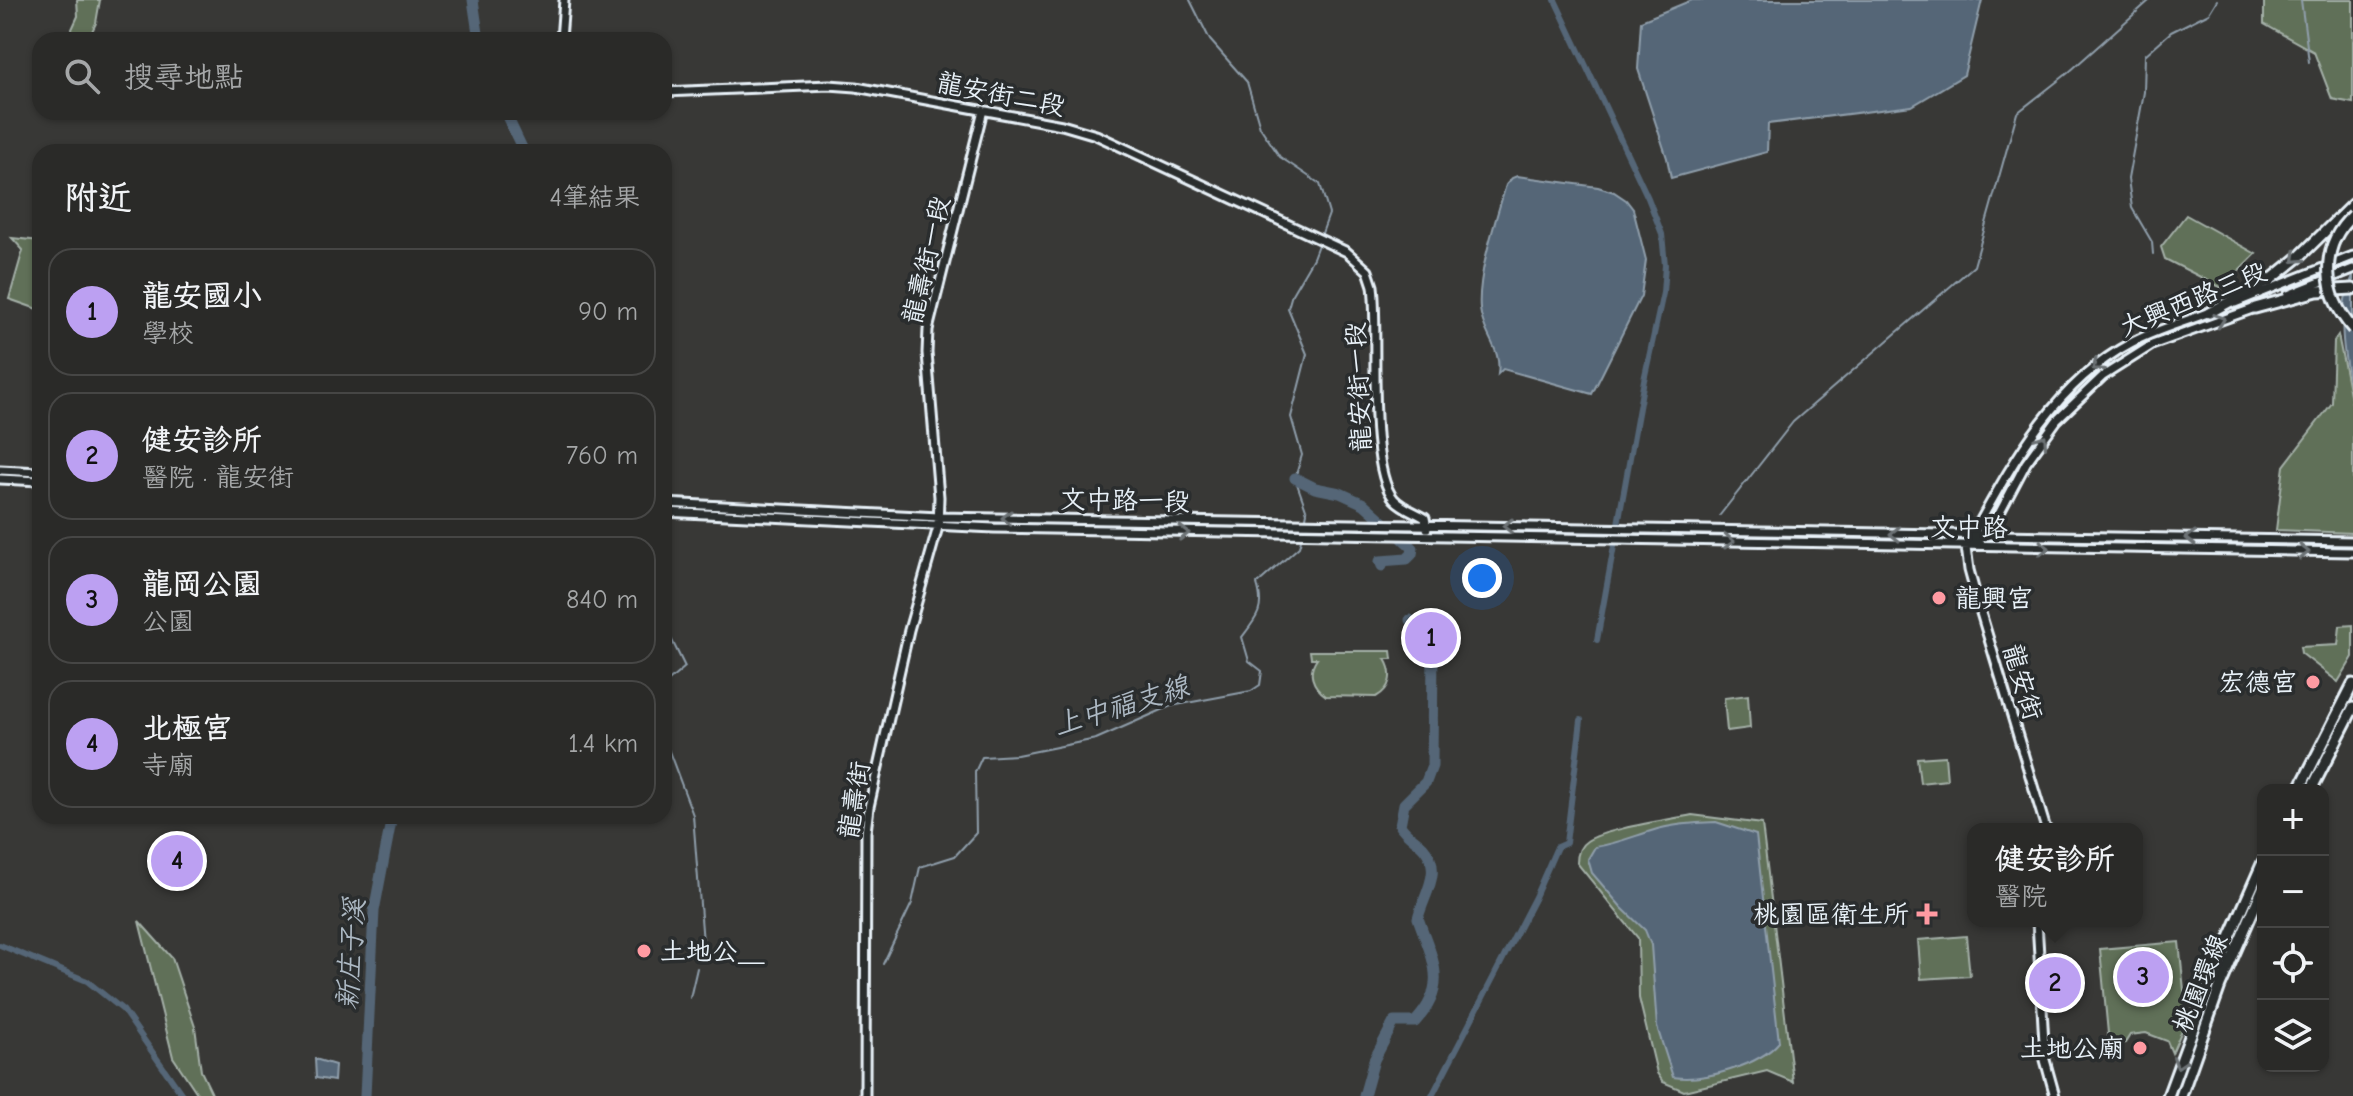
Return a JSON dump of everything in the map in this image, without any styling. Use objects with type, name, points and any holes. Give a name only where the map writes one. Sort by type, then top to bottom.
[{"type":"highway","points":[[2209,313],[2273,278],[2353,204]]},
{"type":"highway","points":[[2353,215],[2344,223],[2334,241],[2328,272],[2335,305],[2353,329]]},
{"type":"highway","points":[[2255,308],[2317,291],[2353,289]]},
{"type":"highway","points":[[2302,784],[2353,684]]},
{"type":"highway","points":[[2314,784],[2353,708]]},
{"type":"highway","name":"桃園環線","points":[[2168,1096],[2209,985],[2257,876]]},
{"type":"highway","name":"桃園環線","points":[[2181,1096],[2220,986],[2257,902]]},
{"type":"street","points":[[562,32],[564,0]]},
{"type":"street","name":"龍安街二段","points":[[672,92],[829,85],[856,87],[1062,125],[1096,135],[1323,241]]},
{"type":"street","name":"龍壽街一段","points":[[939,517],[928,330],[983,110]]},
{"type":"street","name":"龍安街一段","points":[[1323,241],[1347,252],[1368,271],[1375,301],[1376,418],[1384,475],[1394,500],[1425,518],[1428,525]]},
{"type":"street","name":"大興西路三段","points":[[1966,547],[2021,450],[2055,403],[2083,377],[2131,343],[2353,256]]},
{"type":"street","name":"大興西路三段","points":[[1988,535],[2026,463],[2046,433],[2069,406],[2103,376],[2152,345],[2353,269]]},
{"type":"street","points":[[0,470],[32,472]]},
{"type":"street","points":[[0,479],[32,481]]},
{"type":"street","name":"文中路一段","points":[[672,504],[776,518],[938,527],[1584,539]]},
{"type":"street","points":[[776,509],[776,518]]},
{"type":"street","name":"文中路一段","points":[[672,512],[776,509],[939,517],[1586,527]]},
{"type":"street","name":"龍壽街","points":[[865,1096],[865,856],[869,807],[909,630],[939,517]]},
{"type":"street","points":[[1135,520],[1135,532]]},
{"type":"street","points":[[1424,535],[1428,525]]},
{"type":"street","name":"文中路","points":[[1586,527],[2353,541]]},
{"type":"street","points":[[1695,530],[1695,540]]},
{"type":"street","points":[[1966,547],[1988,535]]},
{"type":"street","name":"文中路","points":[[1584,539],[2353,552]]},
{"type":"street","name":"龍安街","points":[[1966,547],[1978,603],[2044,823]]},
{"type":"street","points":[[2037,927],[2045,1060],[2055,1096]]},
{"type":"green space","points":[[77,0],[100,0],[92,32],[71,32],[78,16]]},
{"type":"green space","points":[[2264,0],[2353,0],[2353,103],[2332,99],[2314,52],[2264,24]]},
{"type":"green space","points":[[2186,215],[2256,254],[2222,288],[2165,259],[2161,247]]},
{"type":"green space","points":[[12,238],[32,240],[32,307],[9,299],[23,250]]},
{"type":"green space","points":[[2338,335],[2353,409],[2353,533],[2276,530],[2284,466],[2332,403],[2334,341]]},
{"type":"green space","points":[[2353,625],[2353,657],[2338,682],[2301,653],[2300,647],[2338,645],[2340,626]]},
{"type":"green space","points":[[1310,651],[1391,651],[1392,659],[1385,659],[1390,670],[1390,681],[1376,697],[1326,696],[1312,678],[1312,668],[1317,658],[1311,658]]},
{"type":"green space","points":[[1748,695],[1750,728],[1727,731],[1724,698]]},
{"type":"green space","points":[[1945,756],[1947,780],[1920,783],[1917,758]]},
{"type":"green space","points":[[1692,815],[1762,824],[1793,1082],[1767,1071],[1684,1091],[1663,1082],[1657,1073],[1639,998],[1638,938],[1577,863],[1582,845],[1595,837]]},
{"type":"green space","points":[[139,921],[172,958],[195,1027],[201,1071],[213,1096],[199,1096],[173,1057]]},
{"type":"green space","points":[[1966,936],[1970,976],[1921,979],[1918,940]]},
{"type":"green space","points":[[2179,942],[2187,1019],[2172,1053],[2167,1041],[2146,1033],[2130,1035],[2125,1043],[2109,1044],[2100,949]]},
{"type":"water","points":[[1692,0],[1982,0],[1964,75],[1912,106],[1768,124],[1767,152],[1671,178],[1638,69],[1641,21]]},
{"type":"water","points":[[1517,176],[1598,187],[1614,192],[1633,209],[1646,260],[1641,296],[1592,394],[1503,369],[1498,374],[1497,357],[1480,309],[1481,280],[1506,185]]},
{"type":"water","points":[[2353,276],[2353,401],[2344,354],[2343,322],[2347,291]]},
{"type":"water","points":[[1716,822],[1756,835],[1779,1042],[1759,1058],[1730,1070],[1700,1077],[1673,1077],[1657,1027],[1651,945],[1645,930],[1592,873],[1588,859],[1595,847],[1667,827]]},
{"type":"water","points":[[315,1059],[335,1065],[334,1081],[316,1078]]},
{"type":"waterway","name":"新庄子溪","points":[[473,0],[478,32]]},
{"type":"waterway","name":"上中福支線","points":[[1190,0],[1210,40],[1247,82],[1260,127],[1280,157],[1320,184],[1329,214],[1321,236]]},
{"type":"waterway","points":[[1555,0],[1648,198],[1662,234],[1665,265],[1663,293],[1644,380],[1597,640]]},
{"type":"waterway","points":[[1720,515],[1793,422],[1974,266],[2017,113],[2068,73],[2150,0]]},
{"type":"waterway","points":[[2153,254],[2152,242],[2132,208],[2128,179],[2144,92],[2145,55],[2171,32],[2209,13],[2217,0]]},
{"type":"waterway","points":[[2301,0],[2309,62]]},
{"type":"waterway","name":"新庄子溪","points":[[509,120],[520,144]]},
{"type":"waterway","name":"上中福支線","points":[[1305,522],[1307,512],[1295,478],[1302,455],[1291,417],[1307,354],[1288,308],[1319,242]]},
{"type":"waterway","points":[[1295,478],[1364,504],[1413,548],[1407,559],[1380,561],[1382,566]]},
{"type":"waterway","name":"上中福支線","points":[[883,964],[912,903],[920,867],[955,856],[976,833],[975,772],[982,757],[1017,755],[1096,739],[1171,706],[1251,691],[1260,685],[1262,671],[1249,661],[1242,637],[1260,607],[1257,584],[1299,547],[1302,536]]},
{"type":"waterway","points":[[1364,1096],[1374,1060],[1394,1022],[1415,1022],[1426,1009],[1435,984],[1432,959],[1418,918],[1431,882],[1432,864],[1423,847],[1400,825],[1404,804],[1426,782],[1432,766],[1433,647],[1428,635],[1410,620]]},
{"type":"waterway","points":[[672,640],[685,667],[672,678]]},
{"type":"waterway","points":[[1432,1096],[1535,897],[1557,847],[1566,843],[1581,720]]},
{"type":"waterway","points":[[672,759],[693,815],[703,943],[700,958]]},
{"type":"waterway","name":"新庄子溪","points":[[365,1096],[374,911],[390,824]]},
{"type":"waterway","points":[[0,945],[87,981],[123,1010],[183,1096]]},
{"type":"waterway","points":[[690,998],[697,968]]},
{"type":"place","name":"龍興宮","points":[[1939,598]]},
{"type":"place","name":"龍安國小","points":[[1431,638]]},
{"type":"place","name":"宏德宮","points":[[2313,682]]},
{"type":"place","name":"北極宮","points":[[177,861]]},
{"type":"place","name":"桃園區衛生所","points":[[1927,914]]},
{"type":"place","name":"土地公＿","points":[[644,951]]},
{"type":"place","name":"龍岡公園","points":[[2143,977]]},
{"type":"place","name":"健安診所","points":[[2055,983]]},
{"type":"place","name":"土地公廟","points":[[2140,1048]]}]
